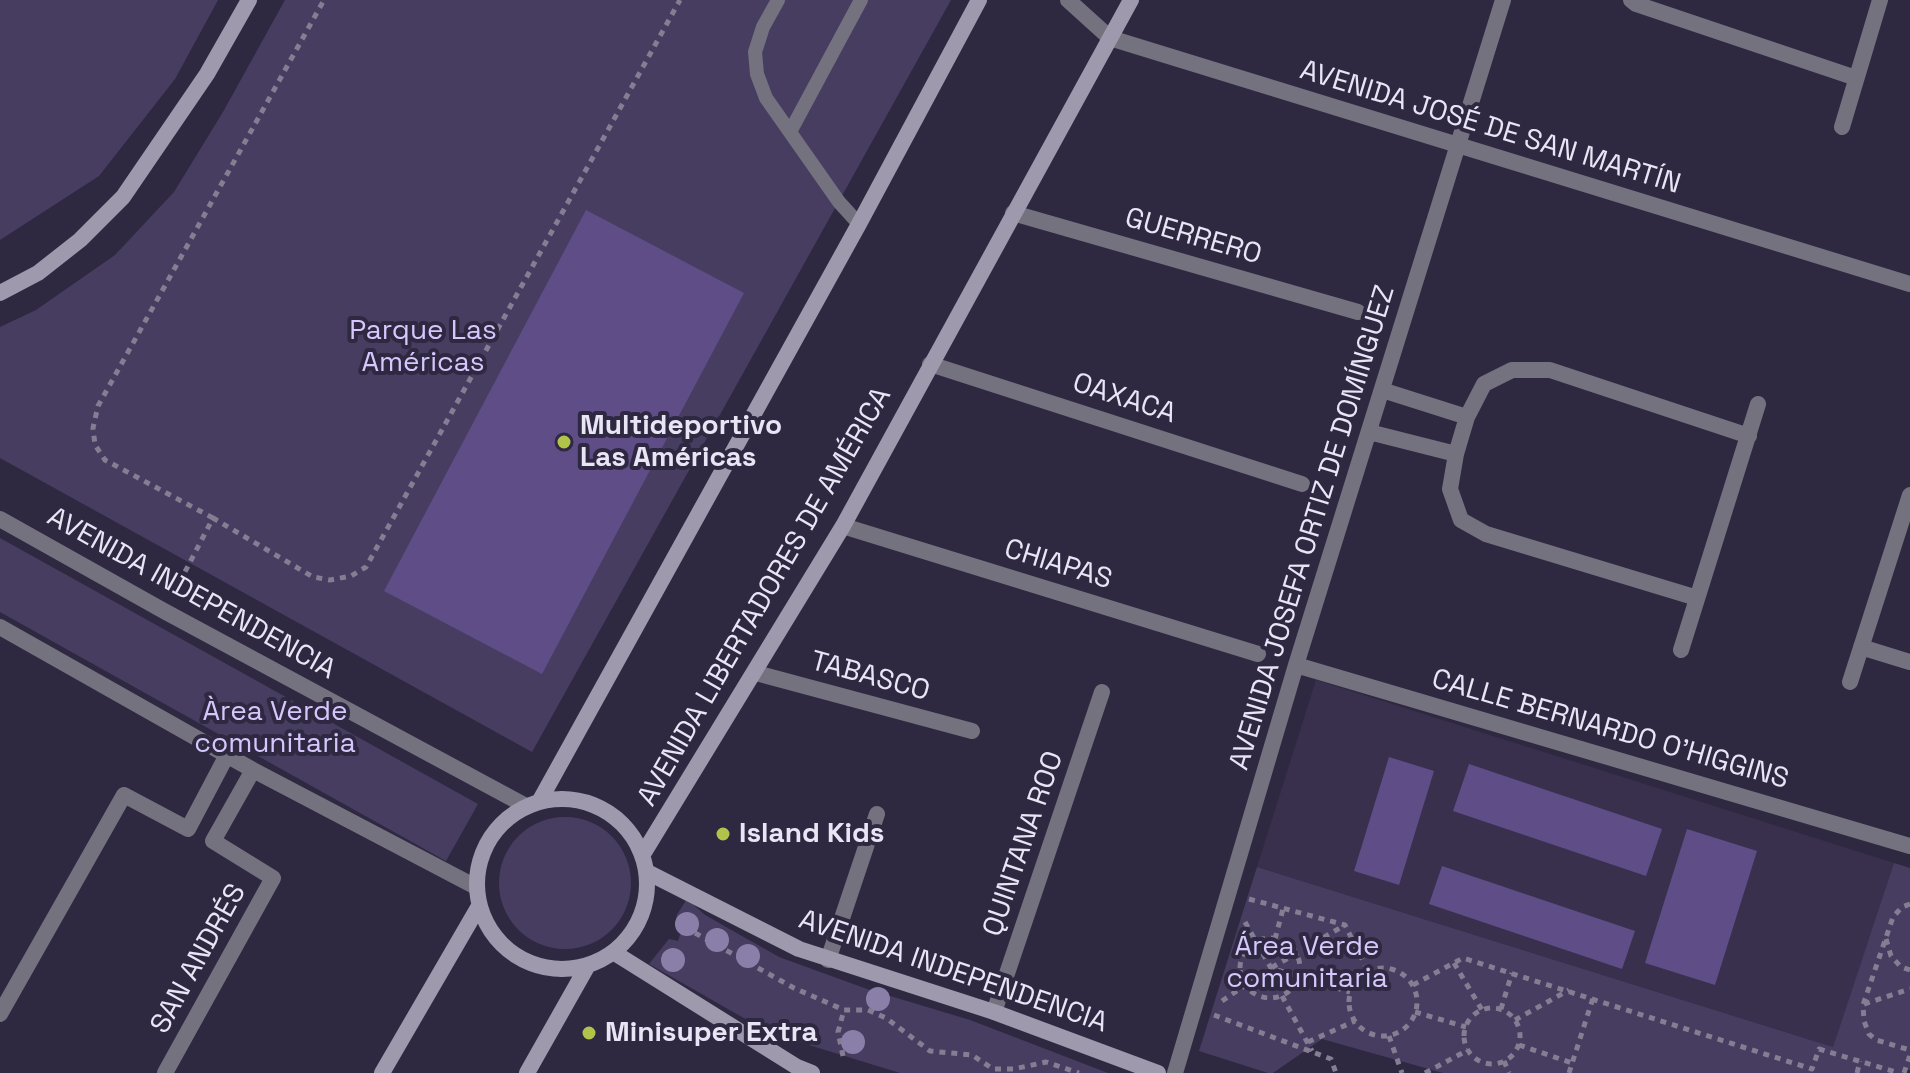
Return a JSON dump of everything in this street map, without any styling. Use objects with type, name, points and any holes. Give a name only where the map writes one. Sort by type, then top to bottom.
[{"type":"main road","points":[[0,293],[38,273],[80,240],[123,197],[207,74],[249,0]]},
{"type":"main road","points":[[532,804],[813,307],[979,0]]},
{"type":"main road","name":"AVENIDA LIBERTADORES DE AMÉRICA","points":[[643,854],[843,526],[1131,0]]},
{"type":"main road","points":[[560,799],[581,801],[601,808],[619,820],[643,854],[647,872],[646,902],[634,930],[613,952],[588,965],[568,969],[549,968],[521,958],[497,940],[479,906],[476,887],[479,862],[489,839],[505,820],[532,804],[560,799]]},
{"type":"main road","name":"AVENIDA INDEPENDENCIA","points":[[647,872],[799,949],[994,1012],[1158,1073]]},
{"type":"main road","points":[[382,1073],[479,906]]},
{"type":"main road","points":[[613,952],[802,1071]]},
{"type":"main road","points":[[527,1073],[588,965]]},
{"type":"street","name":"AVENIDA JOSÉ DE SAN MARTÍN","points":[[1068,0],[1110,38],[1910,284]]},
{"type":"street","name":"AVENIDA JOSEFA ORTIZ DE DOMÍNGUEZ","points":[[1175,1073],[1296,665],[1503,0]]},
{"type":"street","points":[[1631,0],[1856,78]]},
{"type":"street","points":[[1842,127],[1880,0]]},
{"type":"street","name":"GUERRERO","points":[[1013,213],[1358,312]]},
{"type":"street","name":"OAXACA","points":[[930,364],[1302,484]]},
{"type":"street","points":[[1697,598],[1486,534],[1461,520],[1450,489],[1467,417],[1484,384],[1512,370],[1550,370],[1749,436]]},
{"type":"street","points":[[1382,390],[1467,417]]},
{"type":"street","points":[[1681,650],[1758,404]]},
{"type":"street","points":[[1369,432],[1456,454]]},
{"type":"street","points":[[1850,682],[1910,495]]},
{"type":"street","name":"AVENIDA INDEPENDENCIA","points":[[0,519],[164,611],[532,804]]},
{"type":"street","name":"CHIAPAS","points":[[843,526],[1258,654]]},
{"type":"street","points":[[0,627],[253,770],[476,887]]},
{"type":"street","points":[[1861,647],[1910,662]]},
{"type":"street","name":"CALLE BERNARDO O'HIGGINS","points":[[1296,665],[1910,846]]},
{"type":"street","name":"TABASCO","points":[[756,673],[972,731]]},
{"type":"street","name":"QUINTANA ROO","points":[[994,1012],[1102,692]]},
{"type":"street","points":[[0,1014],[124,795],[188,829],[227,755]]},
{"type":"street","name":"SAN ANDRÉS","points":[[165,1073],[273,878],[213,841],[253,770]]},
{"type":"street","points":[[828,960],[877,814]]},
{"type":"lane","points":[[778,0],[763,27],[755,52],[757,74],[766,98],[839,202],[859,224]]},
{"type":"lane","points":[[790,132],[861,0]]},
{"type":"path","points":[[324,0],[98,406],[93,428],[95,445],[105,460],[313,577],[330,580],[351,576],[366,567],[680,0]]},
{"type":"path","points":[[164,611],[213,518]]},
{"type":"path","points":[[1229,893],[1345,925],[1368,971]]},
{"type":"path","points":[[1229,893],[1271,968],[1350,992]]},
{"type":"path","points":[[1413,985],[1463,958],[1812,1071],[1819,1049],[1901,1073],[1910,1052],[1876,1040],[1869,1034],[1863,1005],[1893,917],[1902,907],[1910,904]]},
{"type":"path","points":[[1275,939],[1283,908]]},
{"type":"path","points":[[1191,1021],[1271,968],[1345,925]]},
{"type":"path","points":[[695,933],[768,976],[844,1010],[868,1010],[900,1027],[930,1051],[972,1055],[995,1071],[1046,1062],[1079,1073]]},
{"type":"path","points":[[1275,939],[1285,942],[1296,954],[1300,965],[1298,977],[1282,996],[1263,997],[1254,994],[1245,985],[1239,967],[1241,957],[1256,942],[1275,939]]},
{"type":"path","points":[[1886,939],[1891,956],[1901,967],[1910,970]]},
{"type":"path","points":[[1454,963],[1482,1010]]},
{"type":"path","points":[[1386,968],[1397,971],[1413,985],[1415,1012],[1408,1025],[1389,1036],[1367,1033],[1355,1021],[1348,1004],[1350,992],[1355,982],[1368,971],[1386,968]]},
{"type":"path","points":[[1501,1009],[1512,973]]},
{"type":"path","points":[[1863,1005],[1910,989]]},
{"type":"path","points":[[1515,1020],[1569,990]]},
{"type":"path","points":[[1282,996],[1313,1052]]},
{"type":"path","points":[[1569,1073],[1593,998]]},
{"type":"path","points":[[1501,1009],[1515,1020],[1519,1028],[1519,1045],[1504,1061],[1483,1062],[1468,1050],[1464,1041],[1466,1027],[1473,1015],[1482,1010],[1501,1009]]},
{"type":"path","points":[[843,1056],[838,1032],[844,1010]]},
{"type":"path","points":[[1206,1011],[1331,1059],[1336,1073]]},
{"type":"path","points":[[1415,1012],[1466,1027]]},
{"type":"path","points":[[1308,1042],[1355,1021]]},
{"type":"path","points":[[1389,1036],[1402,1073]]},
{"type":"path","points":[[1519,1045],[1572,1063]]},
{"type":"path","points":[[1425,1073],[1468,1050]]},
{"type":"path","points":[[1504,1061],[1509,1073]]},
{"type":"path","points":[[1857,1073],[1860,1061]]},
{"type":"shaded area","points":[[1316,680],[1894,863],[1833,1047],[1257,867]]},
{"type":"green space","points":[[0,0],[218,0],[175,79],[99,176],[0,240]]},
{"type":"green space","name":"Parque Las Américas","points":[[285,0],[951,0],[532,752],[0,458],[0,327],[36,310],[115,255],[174,192]]},
{"type":"green space","name":"Àrea Verde comunitaria","points":[[0,538],[478,804],[446,861],[0,612]]},
{"type":"green space","points":[[565,817],[590,822],[612,836],[626,858],[631,883],[626,908],[612,930],[590,944],[565,949],[540,944],[518,930],[504,908],[499,883],[504,858],[518,836],[540,822]]},
{"type":"green space","name":"Área Verde comunitaria","points":[[1894,863],[1910,868],[1910,1070],[1904,1069],[1902,1073],[1443,1073],[1322,1039],[1273,1073],[1268,1073],[1199,1051],[1257,867],[1833,1047]]},
{"type":"green space","points":[[687,899],[705,915],[779,957],[867,989],[970,1020],[1108,1073],[900,1073],[770,1033],[649,964],[669,939],[678,941],[684,921],[676,916]]},
{"type":"building","name":"Multideportivo Las Américas","points":[[586,210],[744,293],[542,674],[384,591]]},
{"type":"building","points":[[1389,757],[1434,771],[1399,885],[1354,871]]},
{"type":"building","points":[[1469,764],[1662,829],[1646,876],[1453,811]]},
{"type":"building","points":[[1687,829],[1757,851],[1715,985],[1645,963]]},
{"type":"building","points":[[1442,866],[1635,931],[1622,969],[1429,904]]},
{"type":"place","name":"Multideportivo Las Américas","points":[[564,442]]},
{"type":"place","name":"Island Kids","points":[[723,834]]},
{"type":"place","name":"Minisuper Extra","points":[[589,1033]]}]
